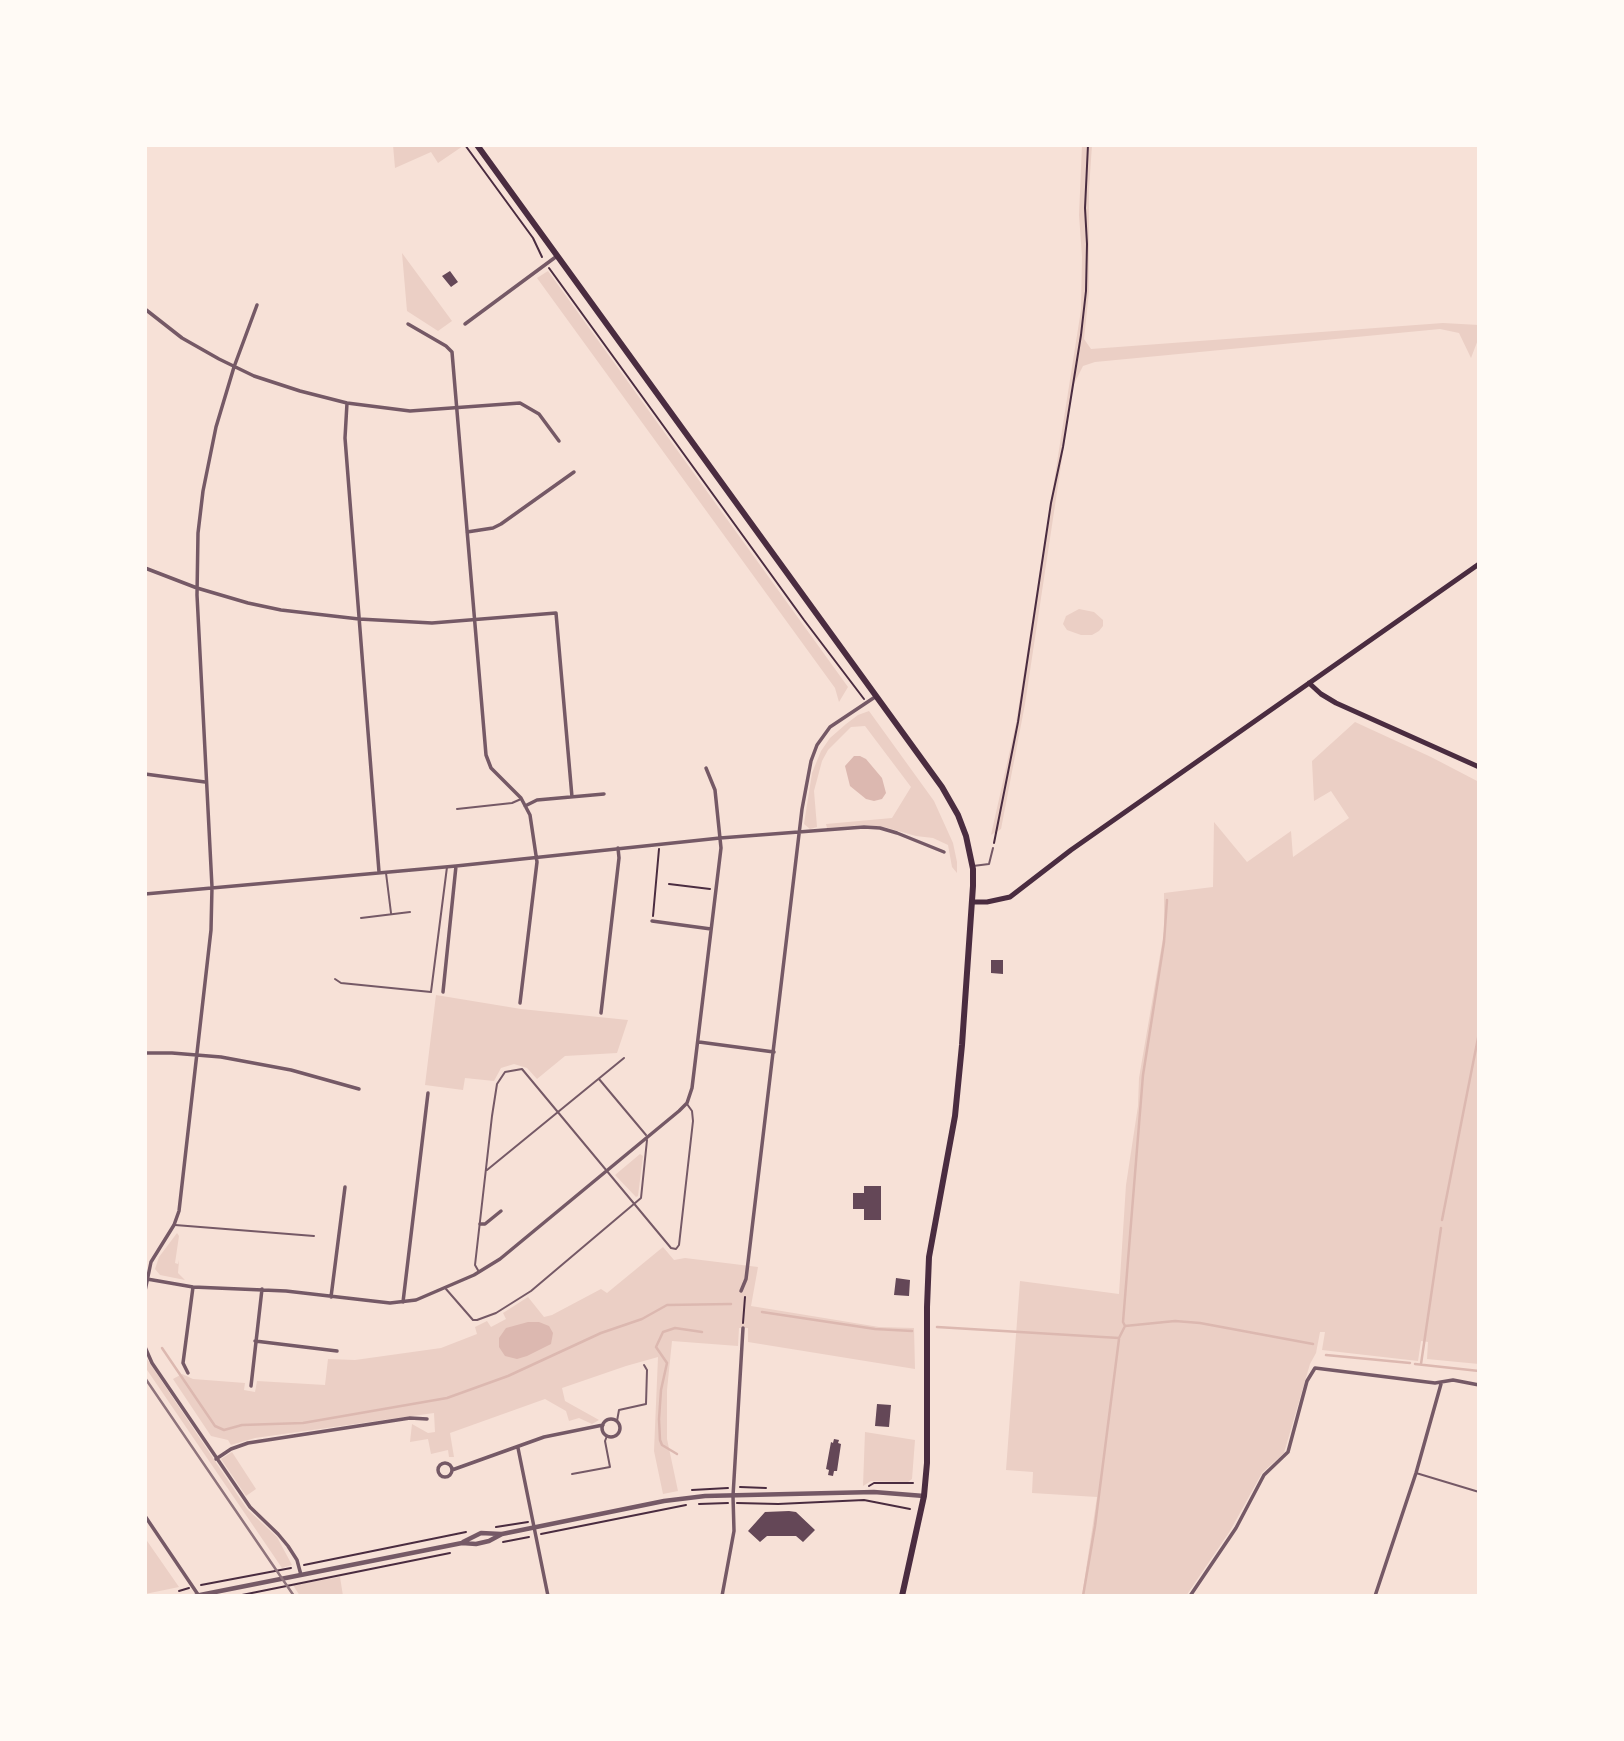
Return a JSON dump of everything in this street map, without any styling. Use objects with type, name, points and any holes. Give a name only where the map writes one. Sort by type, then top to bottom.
[{"type":"main road","points":[[477,145],[559,255],[951,802],[966,836],[972,866],[972,902],[955,1116],[929,1257],[927,1463],[924,1496],[902,1596]]},
{"type":"main road","points":[[972,902],[1010,897],[1071,850],[1479,564]]},
{"type":"main road","points":[[1309,683],[1336,703],[1479,767]]},
{"type":"street","points":[[465,324],[559,255]]},
{"type":"street","points":[[145,1291],[155,1253],[174,1225],[179,1211],[211,930],[212,887],[197,588],[198,534],[203,491],[216,427],[257,305]]},
{"type":"street","points":[[145,309],[182,338],[234,367],[300,391],[347,403],[410,411],[520,403],[539,414],[559,441]]},
{"type":"street","points":[[408,324],[452,352],[486,755],[491,768],[521,799],[530,815],[536,856],[520,1003]]},
{"type":"street","points":[[347,403],[345,438],[379,872]]},
{"type":"street","points":[[467,532],[501,524],[573,472]]},
{"type":"street","points":[[145,568],[197,588],[281,610],[359,619],[432,623],[556,613],[572,797]]},
{"type":"street","points":[[741,1291],[747,1279],[811,761],[817,745],[830,727],[875,696]]},
{"type":"street","points":[[146,1279],[192,1286],[262,1289],[390,1303],[431,1295],[480,1272],[500,1259],[687,1103],[692,1088],[698,1042],[720,838],[715,790],[706,768]]},
{"type":"street","points":[[145,774],[205,782]]},
{"type":"street","points":[[525,806],[537,800],[604,794]]},
{"type":"street","points":[[145,894],[456,866],[720,838],[880,828],[944,852]]},
{"type":"street","points":[[601,1013],[618,848]]},
{"type":"street","points":[[443,992],[456,866]]},
{"type":"street","points":[[652,921],[711,929]]},
{"type":"street","points":[[698,1042],[774,1052]]},
{"type":"street","points":[[145,1053],[197,1054],[291,1070],[359,1089]]},
{"type":"street","points":[[403,1302],[428,1093]]},
{"type":"street","points":[[331,1297],[345,1187]]},
{"type":"street","points":[[480,1224],[485,1224],[502,1211]]},
{"type":"street","points":[[188,1373],[183,1363],[192,1286]]},
{"type":"street","points":[[251,1386],[262,1289]]},
{"type":"street","points":[[722,1596],[734,1531],[733,1496],[743,1328]]},
{"type":"street","points":[[256,1341],[337,1351]]},
{"type":"street","points":[[145,1347],[152,1363],[250,1507],[288,1546],[301,1575]]},
{"type":"street","points":[[1190,1596],[1236,1528],[1264,1475],[1288,1452],[1312,1370],[1319,1367],[1441,1384],[1453,1380],[1479,1385]]},
{"type":"street","points":[[1375,1596],[1416,1473],[1441,1384]]},
{"type":"street","points":[[216,1459],[231,1449],[248,1443],[410,1418],[426,1419]]},
{"type":"street","points":[[452,1470],[547,1436],[603,1425],[609,1420],[617,1421],[620,1426],[618,1433],[607,1436],[603,1425]]},
{"type":"street","points":[[519,1448],[548,1596]]},
{"type":"street","points":[[145,1516],[197,1596],[462,1543],[489,1541],[502,1534],[535,1525],[705,1496],[874,1492],[924,1496]]},
{"type":"street","points":[[462,1543],[481,1533],[502,1534]]},
{"type":"lane","points":[[457,809],[512,803],[521,799]]},
{"type":"lane","points":[[972,866],[989,864],[993,848]]},
{"type":"lane","points":[[335,979],[341,983],[431,992],[447,866]]},
{"type":"lane","points":[[386,872],[391,914]]},
{"type":"lane","points":[[361,918],[410,912]]},
{"type":"lane","points":[[486,1170],[624,1058]]},
{"type":"lane","points":[[480,1272],[475,1265],[486,1170],[497,1084],[505,1072],[522,1069],[671,1248],[676,1249],[679,1245],[694,1121],[687,1103]]},
{"type":"lane","points":[[445,1288],[473,1320],[483,1319],[531,1291],[641,1198],[648,1137],[599,1079]]},
{"type":"lane","points":[[174,1225],[314,1236]]},
{"type":"lane","points":[[617,1421],[619,1410],[646,1404],[647,1370],[644,1365]]},
{"type":"lane","points":[[572,1474],[610,1467],[605,1441],[607,1436]]},
{"type":"lane","points":[[1416,1473],[1479,1492]]},
{"type":"path","points":[[465,145],[533,238],[547,264],[866,702]]},
{"type":"path","points":[[993,848],[1018,722],[1051,503],[1081,335],[1086,291],[1085,208],[1088,145]]},
{"type":"path","points":[[652,921],[660,849]]},
{"type":"path","points":[[669,884],[716,889]]},
{"type":"path","points":[[741,1291],[745,1297],[743,1328]]},
{"type":"path","points":[[497,1543],[693,1504],[863,1500],[910,1509]]},
{"type":"path","points":[[491,1528],[525,1521],[535,1525]]},
{"type":"path","points":[[308,1564],[469,1532]]},
{"type":"path","points":[[237,1596],[458,1551]]},
{"type":"path","points":[[204,1585],[299,1567]]},
{"type":"shaded area","points":[[393,145],[463,146],[438,163],[431,152],[395,168]]},
{"type":"shaded area","points":[[1082,145],[1092,145],[1089,292],[1084,339],[1091,349],[1443,323],[1479,325],[1479,337],[1471,358],[1459,333],[1440,329],[1095,362],[1083,366],[1073,386],[1025,704],[1001,829],[991,835],[1016,723],[1081,310],[1082,257],[1079,215]]},
{"type":"shaded area","points":[[402,253],[452,321],[438,331],[407,311]]},
{"type":"shaded area","points":[[548,271],[848,687],[839,702],[835,688],[537,278]]},
{"type":"shaded area","points":[[1079,609],[1094,612],[1103,620],[1099,631],[1092,635],[1081,635],[1067,630],[1063,624],[1066,616]]},
{"type":"shaded area","points":[[869,711],[934,801],[953,843],[957,873],[952,867],[948,845],[933,838],[865,825],[827,828],[826,824],[892,818],[911,787],[865,726],[851,727],[828,750],[822,761],[814,791],[817,827],[810,829],[804,824],[812,773],[821,751],[830,738],[846,724]]},
{"type":"shaded area","points":[[1355,722],[1479,782],[1479,1364],[1427,1359],[1428,1342],[1421,1341],[1418,1361],[1322,1350],[1325,1332],[1320,1332],[1316,1353],[1310,1364],[1284,1453],[1262,1473],[1230,1531],[1186,1596],[1082,1596],[1097,1497],[1032,1493],[1033,1472],[1006,1470],[1020,1281],[1119,1294],[1126,1185],[1138,1106],[1139,1078],[1164,932],[1164,893],[1213,887],[1214,822],[1247,862],[1291,831],[1293,857],[1349,818],[1331,791],[1314,801],[1312,761]]},
{"type":"shaded area","points":[[854,756],[866,759],[882,778],[886,793],[882,799],[866,799],[850,786],[845,766]]},
{"type":"shaded area","points":[[436,995],[521,1009],[628,1020],[617,1053],[565,1056],[537,1079],[527,1068],[514,1064],[501,1068],[494,1081],[465,1078],[463,1090],[425,1085]]},
{"type":"shaded area","points":[[640,1154],[643,1156],[636,1197],[615,1175]]},
{"type":"shaded area","points":[[177,1233],[179,1236],[175,1263],[178,1264],[179,1260],[178,1273],[185,1280],[160,1275],[155,1269],[159,1257]]},
{"type":"shaded area","points":[[663,1247],[674,1260],[685,1258],[758,1267],[751,1306],[879,1327],[914,1328],[915,1369],[748,1342],[748,1328],[739,1328],[738,1346],[672,1341],[667,1390],[667,1439],[678,1491],[663,1494],[654,1451],[658,1357],[562,1388],[565,1401],[599,1420],[592,1424],[579,1418],[569,1421],[566,1411],[545,1399],[450,1433],[454,1457],[449,1457],[448,1450],[431,1454],[428,1439],[410,1442],[412,1424],[428,1433],[435,1432],[434,1413],[255,1438],[231,1445],[228,1440],[211,1436],[173,1379],[182,1374],[193,1379],[245,1383],[244,1390],[255,1392],[257,1381],[325,1385],[328,1359],[355,1360],[441,1348],[477,1334],[475,1327],[487,1321],[491,1327],[506,1319],[503,1313],[528,1297],[544,1317],[552,1315],[601,1289],[607,1293]]},
{"type":"shaded area","points":[[528,1322],[549,1326],[553,1333],[551,1344],[517,1359],[505,1356],[499,1347],[499,1338],[506,1328]]},
{"type":"shaded area","points":[[145,1356],[247,1509],[277,1537],[292,1565],[282,1568],[145,1367]]},
{"type":"shaded area","points":[[865,1432],[915,1440],[912,1479],[908,1482],[871,1481],[863,1486]]},
{"type":"shaded area","points":[[232,1452],[256,1489],[246,1496],[221,1459]]},
{"type":"shaded area","points":[[145,1538],[179,1587],[145,1594]]},
{"type":"shaded area","points":[[340,1577],[343,1596],[300,1596],[293,1585]]},
{"type":"building","points":[[450,271],[458,282],[451,287],[442,276]]},
{"type":"building","points":[[991,960],[1003,960],[1003,974],[991,973]]},
{"type":"building","points":[[864,1186],[881,1186],[881,1220],[864,1220],[864,1209],[853,1209],[853,1193],[864,1193]]},
{"type":"building","points":[[896,1278],[910,1280],[909,1296],[894,1295]]},
{"type":"building","points":[[877,1404],[891,1405],[889,1427],[875,1426]]},
{"type":"building","points":[[834,1439],[841,1444],[837,1471],[834,1471],[833,1476],[828,1475],[829,1470],[826,1469],[831,1442],[833,1443]]},
{"type":"building","points":[[765,1512],[796,1512],[815,1530],[803,1542],[796,1536],[767,1536],[760,1542],[748,1531]]},
{"type":"waterway","points":[[1125,1326],[1123,1322],[1143,1075],[1164,942],[1167,900]]},
{"type":"waterway","points":[[1442,1220],[1479,1033]]},
{"type":"waterway","points":[[1421,1364],[1441,1228]]},
{"type":"waterway","points":[[162,1348],[215,1426],[224,1430],[242,1425],[303,1423],[447,1398],[508,1376],[601,1333],[642,1319],[667,1305],[731,1304]]},
{"type":"waterway","points":[[762,1312],[875,1329],[912,1331]]},
{"type":"waterway","points":[[937,1327],[1119,1338],[1125,1326],[1175,1321],[1200,1323],[1313,1344]]},
{"type":"waterway","points":[[677,1454],[662,1445],[660,1440],[661,1390],[667,1363],[656,1347],[663,1332],[675,1328],[702,1332]]},
{"type":"waterway","points":[[1083,1596],[1095,1526],[1119,1339]]},
{"type":"waterway","points":[[1326,1355],[1410,1363]]},
{"type":"waterway","points":[[1415,1364],[1479,1371]]},
{"type":"railway","points":[[145,1378],[294,1596]]}]
